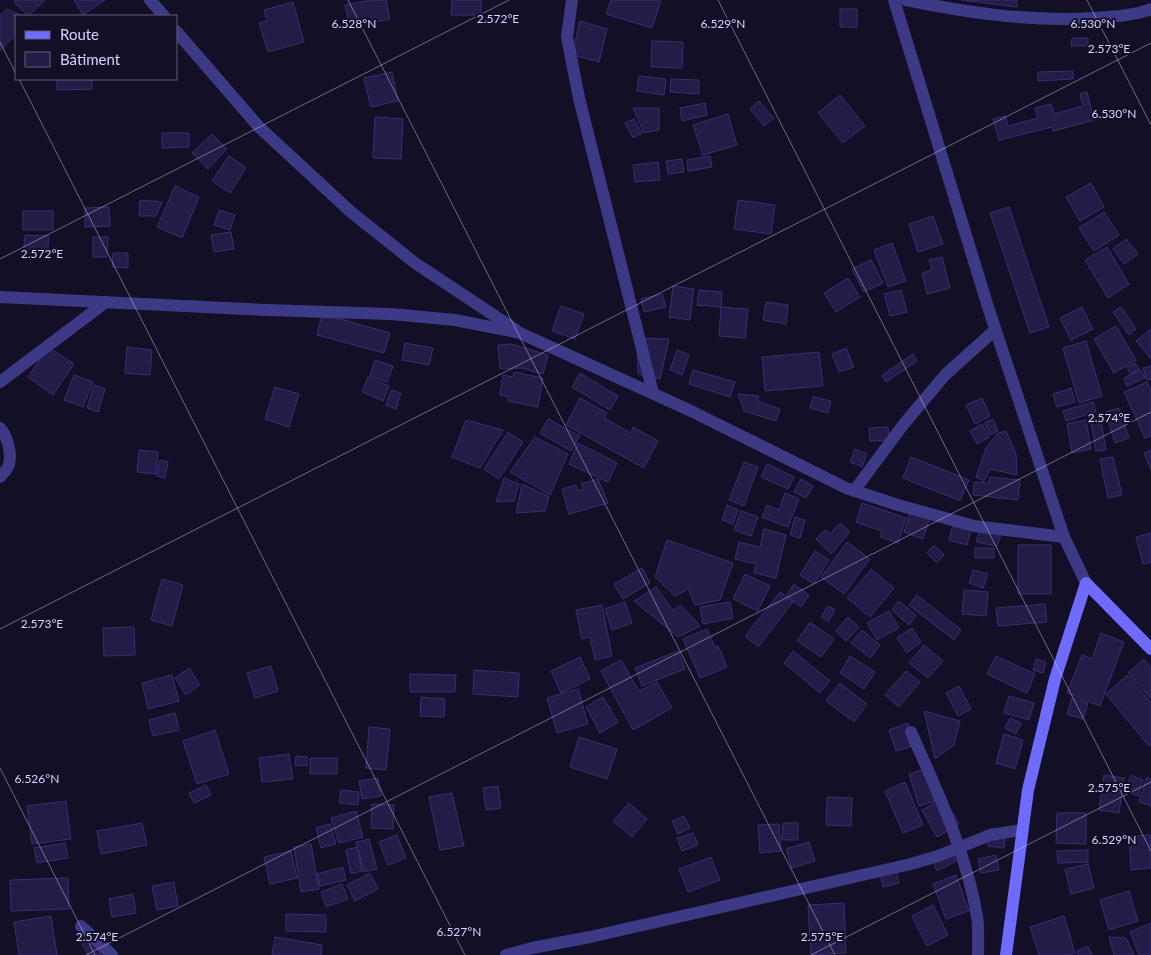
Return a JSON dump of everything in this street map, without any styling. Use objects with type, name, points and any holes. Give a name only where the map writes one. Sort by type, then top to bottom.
[{"type":"main road","points":[[1006,955],[1021,830],[1028,790],[1055,679],[1086,582],[1151,649]]},
{"type":"street","points":[[150,0],[163,15]]},
{"type":"street","points":[[572,0],[567,37],[579,98],[653,393]]},
{"type":"street","points":[[894,0],[996,330],[1064,537],[1086,582]]},
{"type":"street","points":[[906,0],[980,14],[1031,19],[1072,19],[1135,15],[1151,9]]},
{"type":"street","points":[[178,32],[259,127],[351,212],[415,263],[520,333],[653,393],[854,491],[898,506],[974,526],[1064,537]]},
{"type":"street","points":[[0,297],[392,314],[455,320],[520,333]]},
{"type":"street","points":[[0,382],[106,302]]},
{"type":"street","points":[[854,491],[903,425],[946,375],[996,330]]},
{"type":"street","points":[[0,428],[6,435],[10,464],[0,477]]},
{"type":"street","points":[[911,732],[952,824],[972,894],[977,919],[978,955]]},
{"type":"street","points":[[506,955],[911,864],[938,856],[990,834],[1021,830]]},
{"type":"street","points":[[81,926],[112,955]]},
{"type":"building","points":[[16,0],[45,0],[29,15],[14,2]]},
{"type":"building","points":[[74,0],[105,0],[83,15]]},
{"type":"building","points":[[371,0],[386,0],[390,19],[350,27],[345,5]]},
{"type":"building","points":[[452,0],[481,0],[481,15],[451,15]]},
{"type":"building","points":[[611,0],[661,0],[652,28],[606,14]]},
{"type":"building","points":[[961,0],[1017,0],[1017,7]]},
{"type":"building","points":[[293,2],[304,42],[268,52],[259,23],[267,21],[264,10]]},
{"type":"building","points":[[7,9],[21,15],[15,15],[15,35],[0,51],[0,15]]},
{"type":"building","points":[[840,9],[857,9],[857,27],[840,27]]},
{"type":"building","points":[[580,21],[607,29],[599,62],[572,55]]},
{"type":"building","points":[[1072,38],[1088,38],[1088,46],[1071,46]]},
{"type":"building","points":[[652,41],[683,42],[682,68],[651,67]]},
{"type":"building","points":[[1073,71],[1073,79],[1038,81],[1038,72]]},
{"type":"building","points":[[392,72],[398,101],[371,107],[364,78]]},
{"type":"building","points":[[639,76],[666,79],[664,95],[637,91]]},
{"type":"building","points":[[671,79],[699,80],[699,94],[670,92]]},
{"type":"building","points":[[57,80],[92,80],[92,89],[57,90]]},
{"type":"building","points":[[1087,92],[1094,120],[1053,131],[1052,127],[999,140],[993,119],[1005,116],[1008,126],[1038,118],[1035,108],[1051,104],[1054,114],[1083,106],[1080,94]]},
{"type":"building","points":[[840,95],[865,126],[843,143],[818,113]]},
{"type":"building","points":[[759,101],[774,118],[764,126],[750,109]]},
{"type":"building","points":[[705,103],[707,115],[682,121],[680,108]]},
{"type":"building","points":[[633,108],[659,108],[659,130],[644,133]]},
{"type":"building","points":[[728,114],[737,145],[703,155],[693,125]]},
{"type":"building","points":[[375,117],[403,119],[401,159],[373,158]]},
{"type":"building","points":[[634,119],[642,133],[633,138],[625,123]]},
{"type":"building","points":[[162,133],[189,133],[189,147],[162,148]]},
{"type":"building","points":[[212,134],[227,149],[208,169],[192,153]]},
{"type":"building","points":[[229,156],[246,168],[230,193],[212,181]]},
{"type":"building","points":[[710,156],[712,167],[688,171],[687,160]]},
{"type":"building","points":[[682,159],[684,172],[668,174],[666,161]]},
{"type":"building","points":[[658,162],[660,180],[635,182],[633,165]]},
{"type":"building","points":[[1091,183],[1104,207],[1080,221],[1066,197]]},
{"type":"building","points":[[175,186],[199,197],[182,238],[157,227]]},
{"type":"building","points":[[140,200],[162,202],[156,216],[139,216]]},
{"type":"building","points":[[738,200],[775,205],[771,234],[734,229]]},
{"type":"building","points":[[109,207],[110,226],[85,227],[85,208]]},
{"type":"building","points":[[1009,207],[1049,327],[1030,333],[990,213]]},
{"type":"building","points":[[219,210],[235,215],[230,230],[214,225]]},
{"type":"building","points":[[23,211],[53,211],[53,230],[23,230]]},
{"type":"building","points":[[1104,212],[1119,235],[1094,251],[1079,228]]},
{"type":"building","points":[[933,216],[943,244],[918,252],[909,224]]},
{"type":"building","points":[[231,232],[234,249],[214,252],[211,235]]},
{"type":"building","points":[[25,235],[49,236],[47,258],[23,257]]},
{"type":"building","points":[[93,237],[108,237],[107,257],[93,257]]},
{"type":"building","points":[[1126,239],[1138,254],[1124,264],[1113,249]]},
{"type":"building","points":[[892,243],[906,281],[888,287],[874,250]]},
{"type":"building","points":[[1107,247],[1129,284],[1108,298],[1085,260]]},
{"type":"building","points":[[113,253],[128,253],[128,268],[112,267]]},
{"type":"building","points":[[942,257],[950,288],[927,294],[922,273],[932,270],[929,260]]},
{"type":"building","points":[[871,260],[883,283],[864,292],[852,269]]},
{"type":"building","points":[[848,278],[860,297],[836,312],[824,293]]},
{"type":"building","points":[[673,286],[694,289],[690,320],[669,317]]},
{"type":"building","points":[[699,290],[722,292],[721,307],[697,305]]},
{"type":"building","points":[[901,290],[907,312],[890,316],[884,294]]},
{"type":"building","points":[[662,294],[666,307],[644,312],[641,299]]},
{"type":"building","points":[[766,302],[788,305],[786,324],[763,320]]},
{"type":"building","points":[[561,306],[584,314],[575,339],[552,331]]},
{"type":"building","points":[[721,307],[748,309],[745,338],[719,336]]},
{"type":"building","points":[[1082,307],[1093,329],[1071,340],[1060,318]]},
{"type":"building","points":[[1121,307],[1136,329],[1129,335],[1113,312]]},
{"type":"building","points":[[322,314],[390,333],[384,353],[317,335]]},
{"type":"building","points":[[1116,326],[1136,360],[1114,373],[1094,339]]},
{"type":"building","points":[[1151,329],[1151,359],[1136,341]]},
{"type":"building","points":[[637,338],[669,339],[660,379],[638,374]]},
{"type":"building","points":[[1086,341],[1102,396],[1079,403],[1063,348]]},
{"type":"building","points":[[405,343],[433,348],[429,365],[402,360]]},
{"type":"building","points":[[511,344],[548,355],[543,374],[522,368],[500,369],[498,345]]},
{"type":"building","points":[[48,347],[74,364],[53,395],[28,377]]},
{"type":"building","points":[[127,347],[152,350],[150,375],[125,373]]},
{"type":"building","points":[[846,348],[854,367],[839,372],[832,354]]},
{"type":"building","points":[[677,350],[689,355],[682,375],[670,370]]},
{"type":"building","points":[[819,352],[823,386],[765,391],[762,357]]},
{"type":"building","points":[[913,354],[917,361],[886,382],[882,375]]},
{"type":"building","points":[[375,360],[393,366],[387,382],[370,376]]},
{"type":"building","points":[[1135,363],[1139,370],[1130,374],[1127,367]]},
{"type":"building","points":[[1151,366],[1151,379],[1147,380],[1143,368]]},
{"type":"building","points":[[693,370],[735,382],[730,397],[689,384]]},
{"type":"building","points":[[1141,370],[1145,378],[1127,386],[1124,378]]},
{"type":"building","points":[[514,372],[543,378],[538,407],[508,401],[509,397],[500,395],[503,375],[513,377]]},
{"type":"building","points":[[580,373],[618,396],[610,410],[572,387]]},
{"type":"building","points":[[74,375],[93,382],[83,407],[64,400]]},
{"type":"building","points":[[368,377],[389,386],[383,401],[362,392]]},
{"type":"building","points":[[1147,382],[1151,390],[1151,436],[1145,438],[1124,392]]},
{"type":"building","points":[[94,385],[105,389],[98,412],[87,408]]},
{"type":"building","points":[[275,387],[299,394],[289,427],[265,419]]},
{"type":"building","points":[[1071,388],[1075,402],[1057,407],[1053,394]]},
{"type":"building","points":[[391,390],[401,393],[396,409],[386,405]]},
{"type":"building","points":[[738,394],[759,396],[757,401],[780,409],[776,421],[744,411]]},
{"type":"building","points":[[813,397],[831,401],[828,413],[810,408]]},
{"type":"building","points":[[580,398],[607,413],[604,418],[631,433],[633,427],[658,441],[644,468],[566,425]]},
{"type":"building","points":[[982,398],[990,416],[975,424],[966,405]]},
{"type":"building","points":[[1093,402],[1096,412],[1066,421],[1063,411]]},
{"type":"building","points":[[1119,408],[1129,438],[1115,443],[1105,412]]},
{"type":"building","points":[[548,419],[580,436],[571,451],[540,433]]},
{"type":"building","points":[[993,419],[998,431],[990,435],[985,423]]},
{"type":"building","points":[[466,420],[503,430],[480,468],[452,457]]},
{"type":"building","points":[[1086,420],[1091,449],[1072,453],[1067,424]]},
{"type":"building","points":[[1101,421],[1106,450],[1096,451],[1091,423]]},
{"type":"building","points":[[982,424],[989,437],[977,444],[970,431]]},
{"type":"building","points":[[888,427],[889,440],[870,441],[869,428]]},
{"type":"building","points":[[1006,431],[1016,454],[1017,475],[990,469],[984,481],[976,477],[986,448],[998,433]]},
{"type":"building","points":[[508,432],[523,442],[499,479],[484,469]]},
{"type":"building","points":[[535,437],[568,454],[550,495],[510,472]]},
{"type":"building","points":[[578,443],[617,463],[608,482],[569,464]]},
{"type":"building","points":[[855,449],[867,454],[862,467],[850,462]]},
{"type":"building","points":[[139,450],[158,452],[156,474],[137,472]]},
{"type":"building","points":[[1151,450],[1151,470],[1144,453]]},
{"type":"building","points":[[911,457],[969,480],[960,501],[903,478]]},
{"type":"building","points":[[1113,457],[1122,495],[1108,498],[1100,459]]},
{"type":"building","points":[[160,460],[168,462],[165,478],[157,476]]},
{"type":"building","points":[[744,462],[758,467],[744,506],[729,500]]},
{"type":"building","points":[[767,464],[794,477],[788,489],[761,477]]},
{"type":"building","points":[[990,477],[1020,480],[1018,500],[973,495],[974,482],[989,483]]},
{"type":"building","points":[[504,478],[519,484],[514,501],[496,502]]},
{"type":"building","points":[[598,479],[608,503],[569,514],[562,489],[576,485],[577,491],[584,489],[581,484]]},
{"type":"building","points":[[801,479],[813,486],[806,498],[794,492]]},
{"type":"building","points":[[522,484],[549,497],[545,511],[516,513]]},
{"type":"building","points":[[785,493],[799,499],[788,527],[762,517],[767,505],[779,510]]},
{"type":"building","points":[[862,503],[906,518],[898,543],[880,537],[882,531],[856,522]]},
{"type":"building","points":[[727,505],[738,510],[733,524],[722,520]]},
{"type":"building","points":[[912,507],[931,513],[923,539],[904,532]]},
{"type":"building","points":[[741,511],[758,517],[751,536],[734,530]]},
{"type":"building","points":[[795,517],[805,520],[800,538],[790,535]]},
{"type":"building","points":[[955,517],[973,522],[967,545],[949,540]]},
{"type":"building","points":[[983,522],[1003,529],[997,546],[976,542]]},
{"type":"building","points":[[840,523],[850,532],[831,554],[816,539],[825,530],[830,534]]},
{"type":"building","points":[[764,529],[786,535],[776,578],[754,573],[756,564],[735,559],[739,542],[760,547]]},
{"type":"building","points":[[1151,533],[1151,562],[1143,564],[1136,537]]},
{"type":"building","points":[[667,540],[733,563],[720,600],[695,605],[688,589],[675,596],[655,577]]},
{"type":"building","points":[[847,542],[870,559],[844,594],[821,577]]},
{"type":"building","points":[[934,545],[944,555],[937,563],[927,553]]},
{"type":"building","points":[[1018,545],[1051,545],[1051,594],[1018,594]]},
{"type":"building","points":[[975,548],[994,548],[994,558],[975,558]]},
{"type":"building","points":[[815,551],[829,560],[814,584],[800,575]]},
{"type":"building","points":[[642,568],[650,583],[623,599],[614,584]]},
{"type":"building","points":[[871,569],[894,588],[870,617],[847,598]]},
{"type":"building","points":[[973,570],[988,574],[983,588],[969,583]]},
{"type":"building","points":[[745,574],[770,586],[758,611],[733,599]]},
{"type":"building","points":[[162,579],[183,585],[172,626],[151,620]]},
{"type":"building","points":[[794,584],[809,595],[801,607],[786,596]]},
{"type":"building","points":[[656,587],[673,610],[681,605],[700,626],[678,637],[634,601]]},
{"type":"building","points":[[964,590],[988,592],[986,616],[962,614]]},
{"type":"building","points":[[780,592],[793,602],[758,647],[745,636]]},
{"type":"building","points":[[917,595],[961,630],[954,640],[909,605]]},
{"type":"building","points":[[899,601],[916,615],[909,625],[892,610]]},
{"type":"building","points":[[625,602],[632,623],[612,630],[605,609]]},
{"type":"building","points":[[730,602],[733,618],[703,624],[700,607]]},
{"type":"building","points":[[1045,604],[1047,622],[998,626],[996,608]]},
{"type":"building","points":[[602,605],[612,656],[595,660],[590,637],[582,639],[576,610]]},
{"type":"building","points":[[828,606],[835,610],[828,622],[821,617]]},
{"type":"building","points":[[889,611],[899,628],[877,640],[867,623]]},
{"type":"building","points":[[848,617],[859,627],[846,641],[836,631]]},
{"type":"building","points":[[810,622],[834,639],[821,657],[797,641]]},
{"type":"building","points":[[134,627],[135,655],[104,656],[103,628]]},
{"type":"building","points":[[912,628],[921,642],[907,653],[897,638]]},
{"type":"building","points":[[707,629],[715,647],[718,646],[727,667],[700,678],[683,639]]},
{"type":"building","points":[[862,630],[880,645],[870,658],[851,643]]},
{"type":"building","points":[[1101,633],[1124,642],[1100,706],[1067,693],[1082,655],[1092,659]]},
{"type":"building","points":[[924,645],[943,661],[928,678],[909,663]]},
{"type":"building","points":[[678,651],[685,669],[642,686],[635,668]]},
{"type":"building","points":[[793,651],[830,681],[820,693],[784,663]]},
{"type":"building","points":[[850,656],[875,672],[864,689],[840,673]]},
{"type":"building","points":[[996,656],[1035,674],[1027,693],[987,674]]},
{"type":"building","points":[[580,657],[590,679],[561,693],[551,671]]},
{"type":"building","points":[[1036,659],[1046,662],[1043,673],[1033,670]]},
{"type":"building","points":[[1144,659],[1151,668],[1151,699],[1128,673]]},
{"type":"building","points":[[621,660],[639,691],[657,682],[672,708],[633,730],[601,671]]},
{"type":"building","points":[[271,666],[278,691],[255,698],[247,673]]},
{"type":"building","points":[[189,668],[200,685],[186,695],[175,678]]},
{"type":"building","points":[[474,670],[519,673],[518,697],[473,694]]},
{"type":"building","points":[[906,671],[920,682],[899,707],[885,695]]},
{"type":"building","points":[[410,674],[456,675],[455,692],[410,692]]},
{"type":"building","points":[[172,675],[179,701],[148,709],[142,683]]},
{"type":"building","points":[[1127,675],[1151,703],[1151,745],[1149,746],[1106,694]]},
{"type":"building","points":[[840,683],[867,704],[854,722],[826,701]]},
{"type":"building","points":[[959,686],[971,709],[958,716],[946,693]]},
{"type":"building","points":[[578,689],[588,724],[557,733],[547,698]]},
{"type":"building","points":[[1009,696],[1034,703],[1029,720],[1004,713]]},
{"type":"building","points":[[421,697],[445,699],[444,717],[420,716]]},
{"type":"building","points":[[603,697],[618,722],[600,733],[586,707]]},
{"type":"building","points":[[1072,698],[1088,703],[1083,719],[1067,714]]},
{"type":"building","points":[[924,711],[960,721],[954,745],[935,759]]},
{"type":"building","points":[[175,713],[179,730],[153,736],[149,720]]},
{"type":"building","points":[[1010,718],[1021,723],[1016,734],[1005,728]]},
{"type":"building","points":[[908,723],[916,745],[896,751],[889,730]]},
{"type":"building","points":[[369,727],[390,729],[386,770],[366,768]]},
{"type":"building","points":[[215,730],[229,774],[197,784],[183,741]]},
{"type":"building","points":[[1004,734],[1023,740],[1015,769],[996,763]]},
{"type":"building","points":[[579,737],[617,749],[607,779],[570,767]]},
{"type":"building","points":[[289,754],[293,779],[262,782],[259,758]]},
{"type":"building","points":[[296,756],[307,757],[307,766],[295,765]]},
{"type":"building","points":[[310,758],[337,758],[337,774],[310,774]]},
{"type":"building","points":[[929,768],[939,800],[919,806],[909,774]]},
{"type":"building","points":[[1104,775],[1124,778],[1119,813],[1099,810]]},
{"type":"building","points":[[1131,775],[1143,780],[1138,796],[1125,791]]},
{"type":"building","points":[[1147,777],[1151,779],[1151,806],[1139,802]]},
{"type":"building","points":[[378,778],[381,796],[362,799],[359,781]]},
{"type":"building","points":[[905,782],[923,825],[903,833],[885,791]]},
{"type":"building","points":[[206,785],[211,795],[194,803],[189,793]]},
{"type":"building","points":[[498,786],[501,808],[486,810],[483,788]]},
{"type":"building","points":[[341,790],[359,792],[358,805],[339,803]]},
{"type":"building","points":[[452,793],[464,846],[440,850],[429,797]]},
{"type":"building","points":[[827,797],[852,798],[851,826],[826,825]]},
{"type":"building","points":[[944,798],[959,824],[937,837],[922,810]]},
{"type":"building","points":[[66,801],[71,839],[32,844],[27,806]]},
{"type":"building","points":[[629,803],[647,819],[632,837],[613,821]]},
{"type":"building","points":[[372,804],[394,805],[393,829],[371,828]]},
{"type":"building","points":[[356,811],[363,837],[339,843],[331,818]]},
{"type":"building","points":[[1057,813],[1086,813],[1086,844],[1056,843]]},
{"type":"building","points":[[684,816],[690,828],[678,834],[672,821]]},
{"type":"building","points":[[142,823],[147,845],[101,854],[97,831]]},
{"type":"building","points":[[783,823],[798,823],[798,840],[782,840]]},
{"type":"building","points":[[330,824],[336,844],[321,848],[316,828]]},
{"type":"building","points":[[779,824],[781,851],[760,853],[758,825]]},
{"type":"building","points":[[991,828],[1006,830],[1004,848],[988,846]]},
{"type":"building","points":[[693,833],[698,845],[682,851],[677,838]]},
{"type":"building","points":[[397,835],[406,858],[388,865],[379,842]]},
{"type":"building","points":[[1151,835],[1151,868],[1131,870],[1129,836]]},
{"type":"building","points":[[369,839],[377,869],[364,872],[356,842]]},
{"type":"building","points":[[809,842],[815,861],[792,868],[786,849]]},
{"type":"building","points":[[65,843],[68,858],[37,863],[34,848]]},
{"type":"building","points":[[311,844],[319,889],[301,892],[294,847]]},
{"type":"building","points":[[357,847],[362,871],[351,874],[346,850]]},
{"type":"building","points":[[949,847],[956,861],[937,871],[930,856]]},
{"type":"building","points":[[1088,850],[1088,862],[1058,863],[1057,851]]},
{"type":"building","points":[[291,851],[297,878],[270,884],[264,857]]},
{"type":"building","points":[[996,855],[999,870],[981,873],[978,859]]},
{"type":"building","points":[[711,857],[720,880],[688,892],[679,869]]},
{"type":"building","points":[[894,864],[899,883],[883,887],[879,868]]},
{"type":"building","points":[[1088,864],[1094,888],[1071,894],[1065,869]]},
{"type":"building","points":[[343,867],[346,880],[320,886],[317,874]]},
{"type":"building","points":[[370,873],[378,889],[355,901],[347,885]]},
{"type":"building","points":[[956,875],[969,911],[946,919],[933,884]]},
{"type":"building","points":[[68,878],[69,909],[11,911],[10,880]]},
{"type":"building","points":[[174,882],[178,906],[157,910],[152,886]]},
{"type":"building","points":[[342,884],[348,899],[326,907],[321,892]]},
{"type":"building","points":[[1129,891],[1138,921],[1109,930],[1100,900]]},
{"type":"building","points":[[133,894],[136,913],[112,917],[109,899]]},
{"type":"building","points":[[844,903],[846,953],[811,955],[808,905]]},
{"type":"building","points":[[933,905],[948,935],[927,946],[912,916]]},
{"type":"building","points":[[286,914],[326,915],[326,932],[286,931]]},
{"type":"building","points":[[51,916],[57,955],[19,955],[14,922]]},
{"type":"building","points":[[1064,916],[1075,953],[1068,955],[1039,955],[1030,927]]},
{"type":"building","points":[[1151,923],[1151,955],[1139,955],[1130,932]]},
{"type":"building","points":[[92,936],[101,955],[88,955],[81,941]]},
{"type":"building","points":[[275,937],[322,945],[321,955],[272,955]]},
{"type":"building","points":[[1109,937],[1126,938],[1134,955],[1114,955]]},
{"type":"building","points":[[1088,946],[1092,955],[1078,955],[1077,951]]}]
